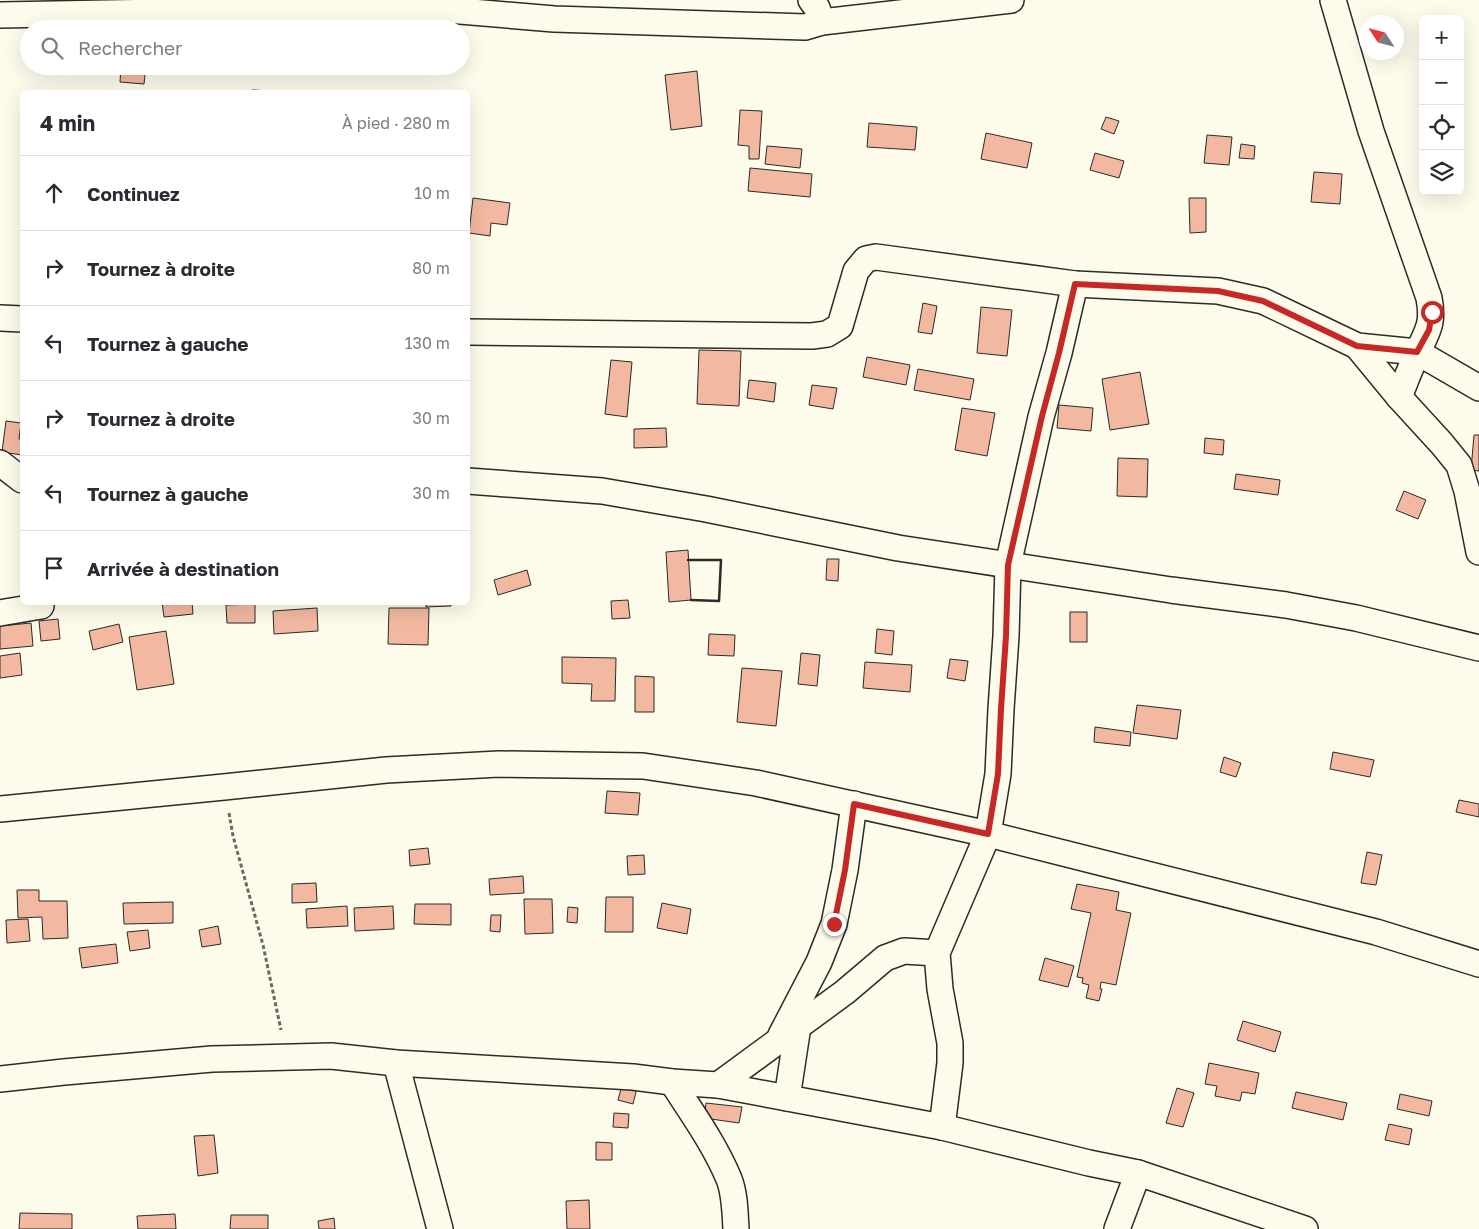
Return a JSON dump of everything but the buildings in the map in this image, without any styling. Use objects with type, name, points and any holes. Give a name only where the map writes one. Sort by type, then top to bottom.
[{"type":"street","points":[[811,0],[817,8],[822,22]]},
{"type":"street","points":[[0,15],[436,9],[554,19],[805,28],[822,22],[1011,0]]},
{"type":"street","points":[[1333,0],[1370,131],[1429,298],[1432,312],[1429,330],[1417,352],[1398,398]]},
{"type":"street","points":[[470,332],[812,336],[827,334],[840,326],[856,271],[866,259],[876,256],[1075,284],[1218,291],[1263,301],[1357,346],[1417,352],[1479,388]]},
{"type":"street","points":[[942,1127],[950,1063],[950,1043],[940,989],[937,953],[988,834],[998,774],[1008,565],[1075,284]]},
{"type":"street","points":[[0,318],[20,319]]},
{"type":"street","points":[[1357,346],[1398,398],[1460,465],[1479,552]]},
{"type":"street","points":[[0,463],[20,478]]},
{"type":"street","points":[[470,481],[602,491],[898,548],[1171,590],[1286,605],[1356,618],[1479,648]]},
{"type":"street","points":[[0,613],[41,606]]},
{"type":"street","points":[[0,809],[405,769],[499,764],[643,766],[756,782],[988,834],[1159,878],[1263,902],[1376,932],[1479,964]]},
{"type":"street","points":[[787,1098],[788,1033],[834,924],[845,870],[854,804]]},
{"type":"street","points":[[718,1085],[845,992],[885,958],[904,951],[937,953]]},
{"type":"street","points":[[0,1079],[212,1060],[331,1056],[396,1063],[633,1077],[718,1085],[942,1127],[1138,1173],[1305,1229]]},
{"type":"street","points":[[396,1063],[440,1229]]},
{"type":"street","points":[[672,1082],[716,1152],[729,1181],[736,1229]]},
{"type":"street","points":[[1117,1229],[1138,1173]]},
{"type":"path","points":[[224,788],[233,836],[262,945],[287,1058]]},
{"type":"wall","points":[[688,560],[721,560],[719,601],[691,600]]},
{"type":"route","points":[[834,924],[845,870],[854,804],[988,834],[998,774],[1008,565],[1075,284],[1218,291],[1263,301],[1357,346],[1417,352],[1429,330],[1432,312]]}]
